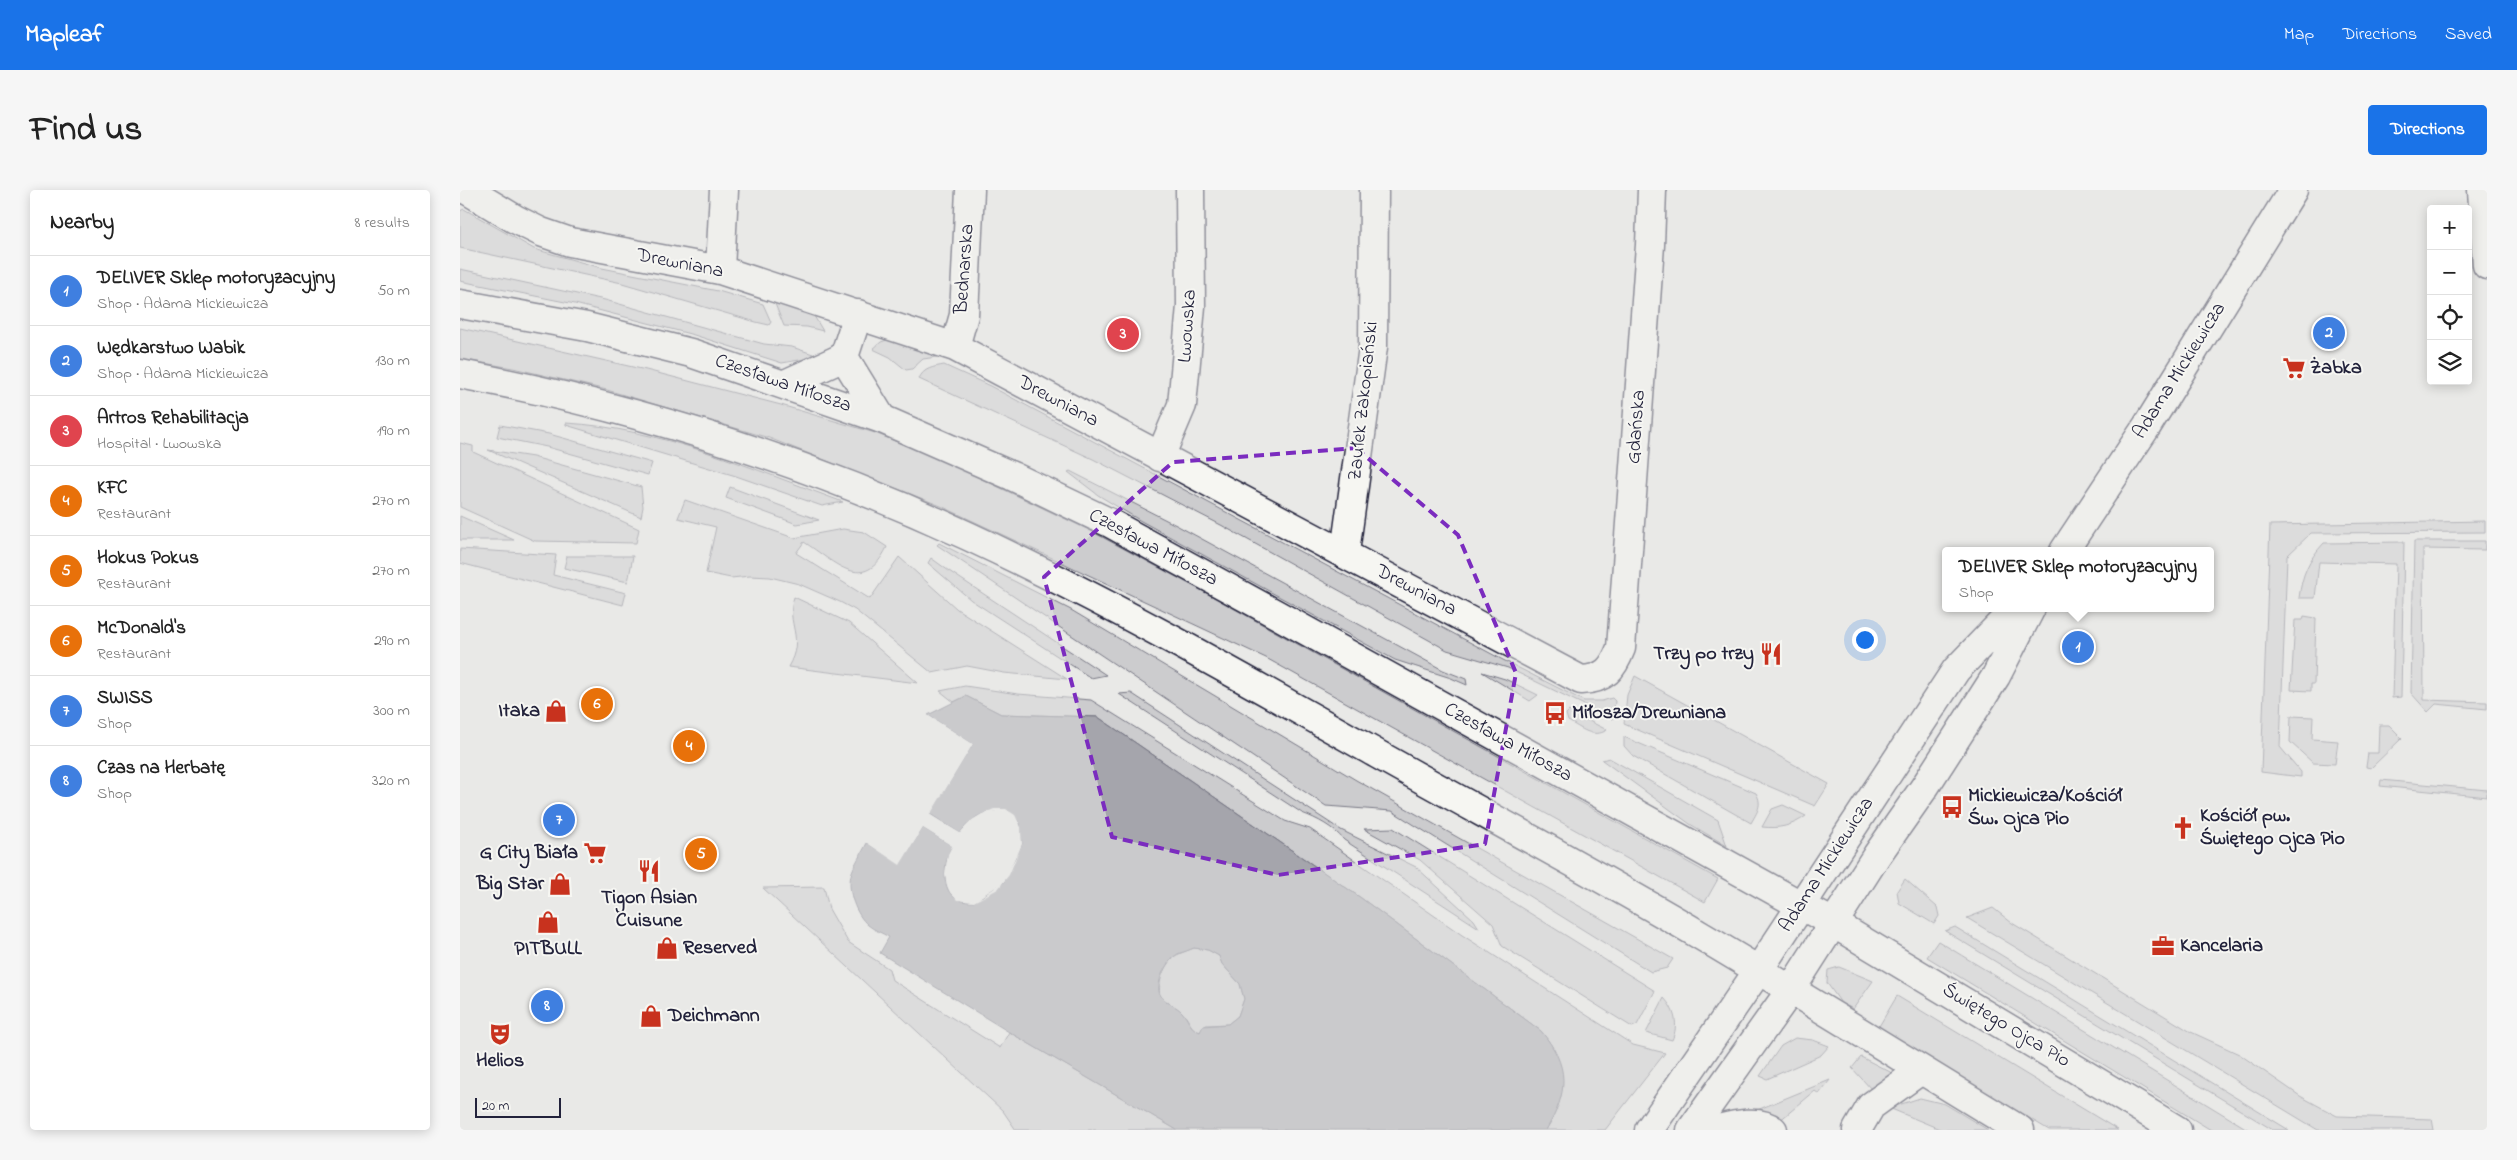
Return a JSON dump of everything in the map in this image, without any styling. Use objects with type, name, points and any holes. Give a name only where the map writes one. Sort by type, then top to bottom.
[{"type":"street","points":[[720,270],[724,190]]},
{"type":"street","name":"Bednarska","points":[[955,347],[964,315],[970,190]]},
{"type":"street","name":"Lwowska","points":[[1160,457],[1182,405],[1191,306],[1190,190]]},
{"type":"street","name":"Zaułek Zakopiański","points":[[1345,552],[1374,347],[1374,190]]},
{"type":"street","name":"Gdańska","points":[[1615,663],[1621,648],[1650,245],[1652,190]]},
{"type":"street","name":"Adama Mickiewicza","points":[[2067,547],[2147,426],[2293,190]]},
{"type":"street","points":[[2482,190],[2487,265]]},
{"type":"street","name":"Drewniana","points":[[479,193],[541,232],[570,242],[720,270],[955,347],[1160,457],[1345,552],[1582,680],[1595,679],[1607,674],[1615,663]]},
{"type":"street","name":"Czesława Miłosza","points":[[460,304],[587,328],[682,350],[882,419],[1012,476],[1108,522],[1833,924]]},
{"type":"street","points":[[785,384],[844,357],[858,314]]},
{"type":"street","points":[[844,357],[882,419]]},
{"type":"street","points":[[460,374],[588,401],[733,443],[824,476],[968,536],[1068,585],[1242,678],[1670,918],[2020,1130]]},
{"type":"street","name":"Adama Mickiewicza","points":[[1649,1130],[1758,971],[1956,670],[2012,612]]},
{"type":"street","name":"Adama Mickiewicza","points":[[1691,1130],[1790,991],[1996,676],[2029,612]]},
{"type":"street","name":"Świętego Ojca Pio","points":[[1833,924],[2177,1130]]},
{"type":"street","points":[[1857,1130],[1871,1106],[1921,1070]]},
{"type":"street","points":[[1715,1130],[1742,1124],[1757,1124],[1773,1130]]},
{"type":"highlighted area","points":[[1356,448],[1458,535],[1516,673],[1485,844],[1278,875],[1112,837],[1044,577],[1173,462]]},
{"type":"shaded area","points":[[464,209],[534,249],[602,268],[718,291],[763,304],[771,322],[769,325],[756,322],[622,283],[460,248],[460,211]]},
{"type":"shaded area","points":[[460,269],[605,300],[764,344],[792,347],[813,354],[805,359],[782,363],[694,335],[575,304],[460,281]]},
{"type":"shaded area","points":[[773,299],[814,316],[823,331],[807,327],[784,326]]},
{"type":"shaded area","points":[[460,328],[646,370],[781,405],[875,433],[944,461],[1093,532],[1208,594],[1718,879],[1705,902],[1266,658],[941,506],[769,438],[607,390],[513,368],[460,359]]},
{"type":"shaded area","points":[[893,340],[937,357],[923,359],[912,369],[906,370],[890,357],[873,349],[881,342]]},
{"type":"shaded area","points":[[944,365],[990,386],[1503,660],[1584,701],[1602,701],[1612,698],[1615,701],[1613,719],[1508,668],[1447,650],[1221,525],[1093,459],[919,379],[926,370]]},
{"type":"shaded area","points":[[566,423],[637,433],[672,442],[742,464],[843,502],[822,506],[736,476],[566,425]]},
{"type":"shaded area","points":[[500,425],[549,434],[652,463],[648,475],[547,447],[497,437]]},
{"type":"shaded area","points":[[460,443],[473,446],[473,452],[639,529],[636,543],[535,541],[460,507]]},
{"type":"shaded area","points":[[488,450],[533,457],[641,487],[643,507],[641,517]]},
{"type":"shaded area","points":[[1070,471],[1178,526],[1443,670],[1466,679],[1467,685],[1395,660],[1141,521],[1098,495],[1068,472]]},
{"type":"shaded area","points":[[730,487],[819,520],[797,524],[726,498]]},
{"type":"shaded area","points":[[685,500],[794,538],[843,529],[864,532],[887,547],[878,561],[869,569],[859,572],[848,570],[804,542],[796,553],[870,599],[899,557],[957,609],[1067,679],[1004,673],[967,666],[932,673],[855,610],[840,602],[799,584],[770,577],[750,576],[731,578],[706,573],[716,527],[678,518]]},
{"type":"shaded area","points":[[460,516],[514,540],[460,540]]},
{"type":"shaded area","points":[[2485,521],[2485,532],[2311,533],[2287,556],[2280,747],[2301,772],[2301,777],[2261,772],[2270,525]]},
{"type":"shaded area","points":[[2414,541],[2485,541],[2485,550],[2423,549],[2424,700],[2487,702],[2487,709],[2436,704],[2428,712],[2411,693]]},
{"type":"shaded area","points":[[2404,542],[2401,697],[2392,698],[2396,564],[2319,562],[2315,598],[2299,598],[2307,568],[2324,543]]},
{"type":"shaded area","points":[[939,543],[1071,610],[1356,780],[1673,959],[1667,968],[1651,972],[1392,811],[1326,806],[937,545]]},
{"type":"shaded area","points":[[460,549],[556,555],[553,575],[626,593],[623,605],[460,563]]},
{"type":"shaded area","points":[[567,556],[633,556],[628,582],[564,568]]},
{"type":"shaded area","points":[[931,558],[1106,675],[1091,678],[971,600],[928,563]]},
{"type":"shaded area","points":[[794,597],[849,623],[918,683],[788,667],[795,647],[792,615]]},
{"type":"shaded area","points":[[2304,616],[2316,618],[2314,684],[2311,684],[2311,691],[2291,690],[2295,620],[2303,620]]},
{"type":"shaded area","points":[[1482,672],[1505,679],[1538,695],[1530,701]]},
{"type":"shaded area","points":[[1635,676],[1829,784],[1815,806],[1624,724],[1627,695]]},
{"type":"shaded area","points":[[965,686],[1018,694],[1091,700],[1285,821],[1310,829],[1462,935],[1633,1045],[1665,1053],[1605,1130],[1546,1130],[1558,1104],[1562,1079],[1557,1056],[1541,1031],[1361,898],[1098,717],[1001,714],[966,696],[954,702],[940,691]]},
{"type":"shaded area","points":[[1131,693],[1341,830],[1416,867],[1474,920],[1479,928],[1344,840],[1325,824],[1302,813],[1119,694]]},
{"type":"shaded area","points":[[966,696],[1001,714],[1098,717],[1361,898],[1541,1031],[1557,1056],[1563,1079],[1559,1103],[1546,1130],[1177,1130],[1009,1032],[880,953],[889,937],[864,921],[856,909],[850,888],[852,871],[867,843],[900,864],[923,828],[952,846],[945,867],[946,883],[948,890],[953,896],[964,902],[974,902],[1004,882],[1022,844],[1020,823],[1009,811],[1002,810],[982,814],[970,822],[960,833],[930,814],[973,744],[928,715]],"holes":[[[1194,948],[1208,950],[1219,956],[1222,964],[1240,984],[1244,999],[1238,1016],[1228,1024],[1203,1026],[1200,1032],[1191,1026],[1180,1010],[1161,996],[1159,985],[1163,972],[1175,956]]]},
{"type":"shaded area","points":[[1569,711],[1607,730],[1592,733],[1582,729],[1568,721],[1566,714]]},
{"type":"shaded area","points":[[2291,716],[2313,717],[2312,739],[2338,741],[2335,764],[2313,763],[2290,742]]},
{"type":"shaded area","points":[[2379,725],[2389,725],[2402,738],[2371,768],[2366,767],[2368,753],[2378,753]]},
{"type":"shaded area","points":[[1624,737],[1756,793],[1759,805],[1751,823],[1633,756],[1624,746]]},
{"type":"shaded area","points":[[1609,758],[1718,820],[1727,846],[1690,824],[1602,760]]},
{"type":"shaded area","points":[[2381,780],[2487,790],[2487,797],[2380,786]]},
{"type":"shaded area","points":[[1783,805],[1806,816],[1785,826],[1774,828],[1762,827],[1772,809]]},
{"type":"shaded area","points":[[1393,828],[1655,991],[1637,1025],[1632,1027],[1502,946],[1493,924],[1420,860],[1364,829]]},
{"type":"shaded area","points":[[1905,879],[1937,907],[1939,916],[1934,924],[1899,903],[1897,891]]},
{"type":"shaded area","points":[[824,887],[829,909],[848,942],[889,969],[892,980],[1000,1048],[1009,1032],[1177,1130],[1016,1130],[1003,1111],[763,888]]},
{"type":"shaded area","points":[[1993,908],[2012,923],[2191,1032],[2239,1054],[2300,1096],[2337,1116],[2432,1119],[2434,1130],[2318,1130],[1967,918]]},
{"type":"shaded area","points":[[1955,927],[2289,1130],[2273,1130],[1945,931]]},
{"type":"shaded area","points":[[1938,941],[2249,1130],[2211,1130],[1927,957]]},
{"type":"shaded area","points":[[1194,948],[1208,950],[1219,956],[1222,964],[1240,984],[1244,999],[1238,1016],[1228,1024],[1206,1025],[1200,1032],[1193,1028],[1180,1011],[1160,996],[1159,990],[1161,978],[1170,961],[1179,954]]},
{"type":"shaded area","points":[[1839,967],[1873,981],[1853,1009],[1841,1003],[1827,983],[1828,970]]},
{"type":"shaded area","points":[[1897,996],[2118,1130],[2049,1130],[1878,1028]]},
{"type":"shaded area","points":[[1664,998],[1675,1018],[1672,1040],[1646,1033]]},
{"type":"shaded area","points":[[1795,1038],[1813,1040],[1829,1046],[1821,1055],[1767,1079],[1760,1076],[1781,1046]]},
{"type":"shaded area","points":[[1861,1057],[1896,1075],[1872,1090],[1852,1068]]},
{"type":"shaded area","points":[[1830,1080],[1819,1094],[1815,1091],[1778,1122],[1751,1116],[1757,1110]]},
{"type":"shaded area","points":[[1920,1098],[1945,1104],[1988,1130],[1942,1130],[1889,1108]]},
{"type":"pier","points":[[926,714],[973,744],[930,815],[960,833],[972,820],[982,814],[994,809],[1006,809],[1015,815],[1021,827],[1022,844],[1009,875],[998,889],[974,902],[957,900],[950,892],[945,874],[948,854],[952,846],[923,828],[900,865],[867,843],[867,841],[899,861],[921,826],[924,825],[954,845],[948,864],[947,881],[959,898],[965,900],[982,897],[996,887],[1002,881],[1016,857],[1019,844],[1018,827],[1013,817],[1005,812],[995,811],[983,816],[973,822],[961,836],[928,816],[970,745],[926,717]]},
{"type":"place","name":"Wędkarstwo Wabik","points":[[2329,333]]},
{"type":"place","name":"Artros Rehabilitacja","points":[[1123,334]]},
{"type":"place","name":"Żabka","points":[[2294,368]]},
{"type":"place","name":"DELIVER Sklep motoryzacyjny","points":[[2078,647]]},
{"type":"place","name":"Trzy po trzy","points":[[1771,654]]},
{"type":"place","name":"McDonald's","points":[[597,704]]},
{"type":"place","name":"Itaka","points":[[556,711]]},
{"type":"place","name":"Miłosza/Drewniana","points":[[1555,713]]},
{"type":"place","name":"KFC","points":[[689,746]]},
{"type":"place","name":"Mickiewicza/Kościół Św. Ojca Pio","points":[[1952,807]]},
{"type":"place","name":"SWISS","points":[[559,820]]},
{"type":"place","name":"Kościół pw. Świętego Ojca Pio","points":[[2183,828]]},
{"type":"place","name":"G City Biała","points":[[595,853]]},
{"type":"place","name":"Hokus Pokus","points":[[701,854]]},
{"type":"place","name":"Tigon Asian Cuisune","points":[[649,871]]},
{"type":"place","name":"Big Star","points":[[560,884]]},
{"type":"place","name":"PITBULL","points":[[548,922]]},
{"type":"place","name":"Kancelaria","points":[[2163,946]]},
{"type":"place","name":"Reserved","points":[[667,948]]},
{"type":"place","name":"Czas na Herbatę","points":[[547,1006]]},
{"type":"place","name":"Deichmann","points":[[651,1016]]},
{"type":"place","name":"Helios","points":[[500,1034]]}]
